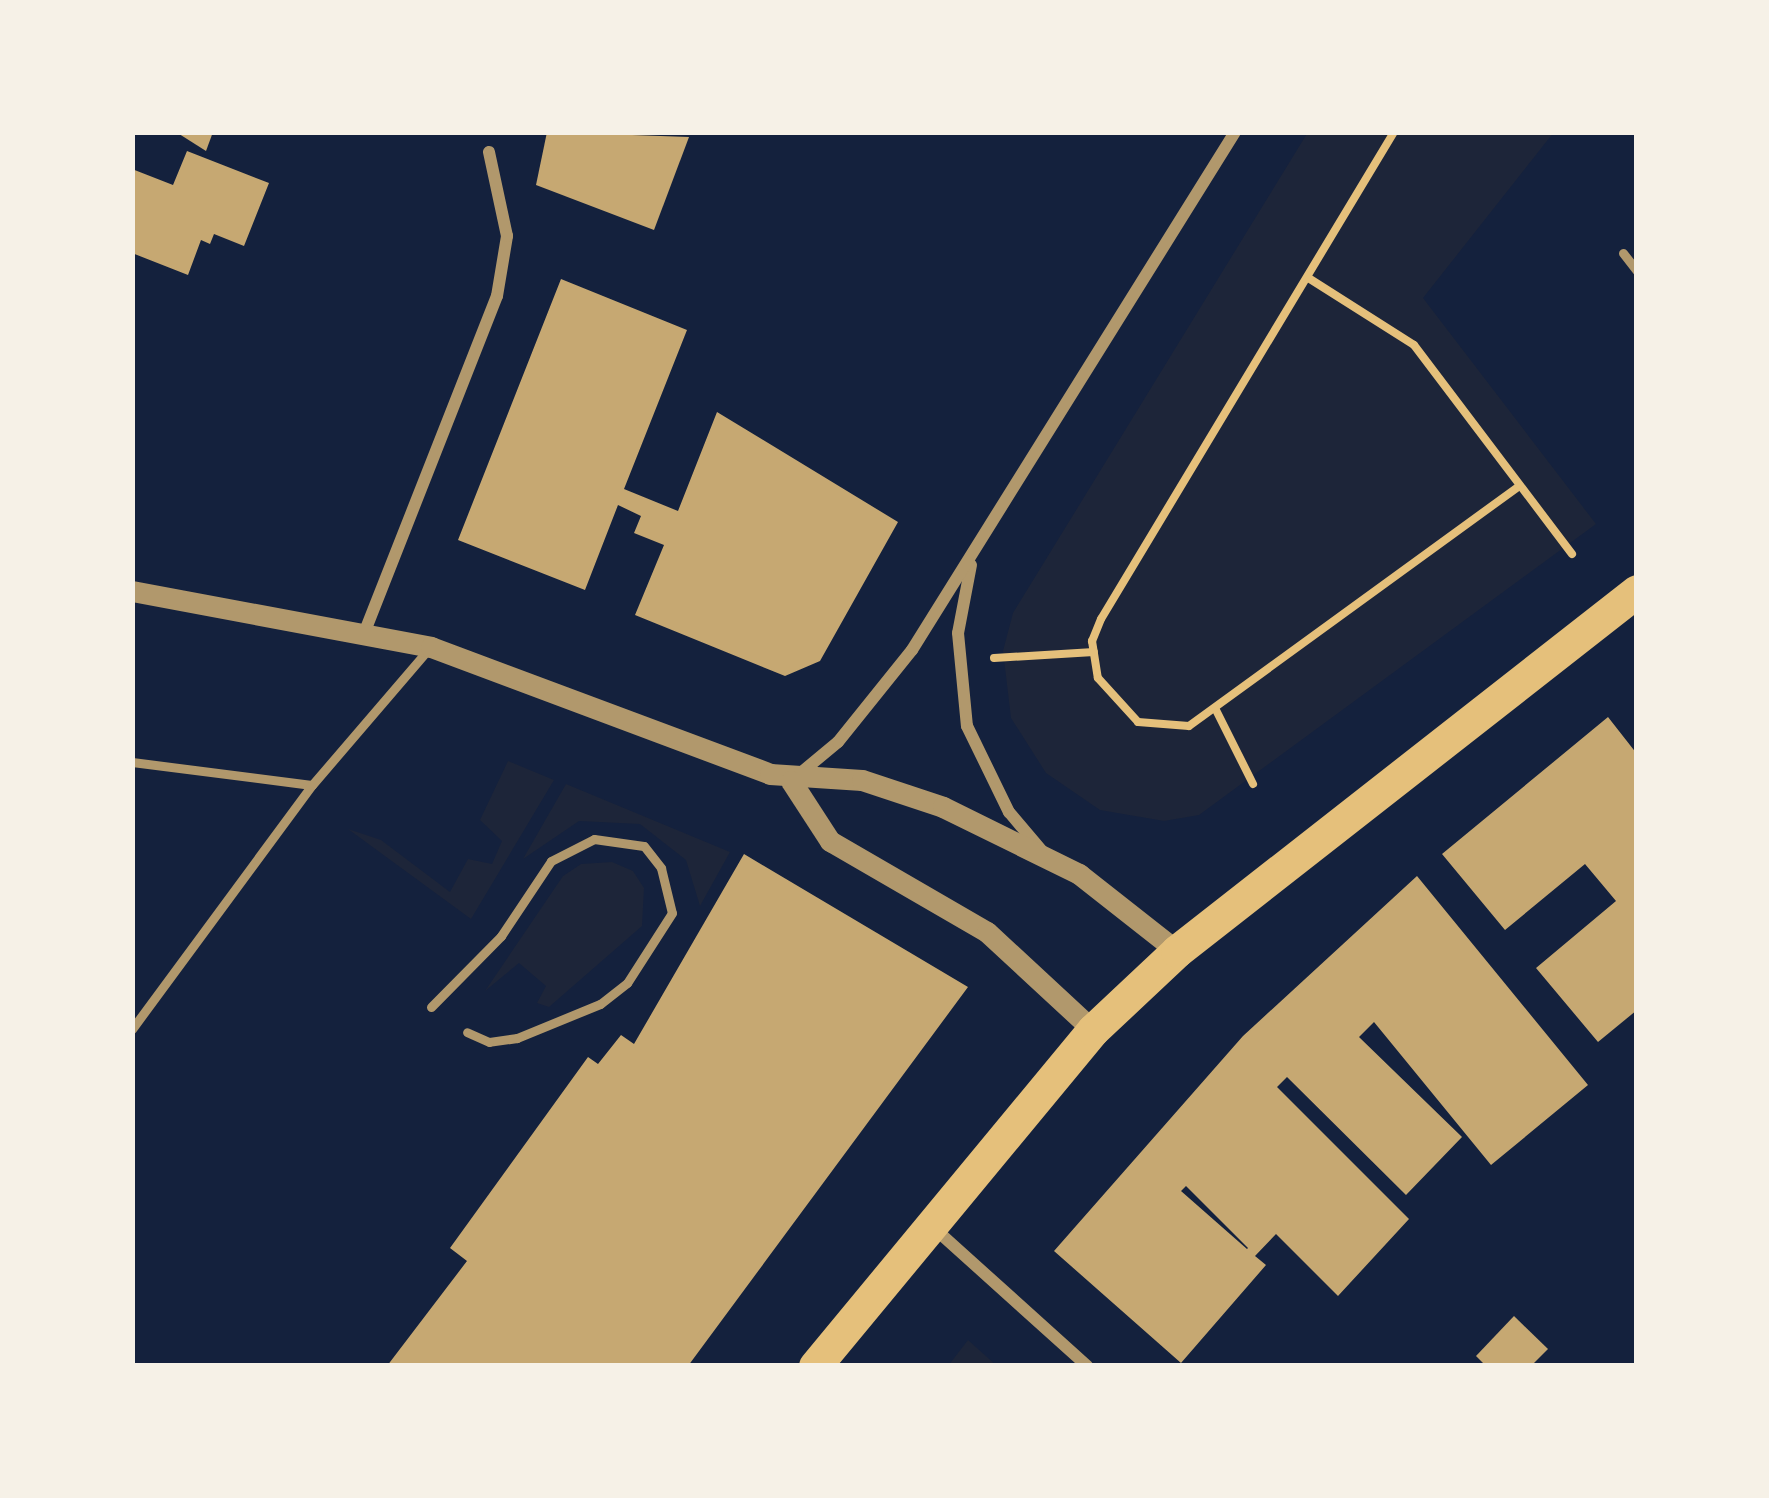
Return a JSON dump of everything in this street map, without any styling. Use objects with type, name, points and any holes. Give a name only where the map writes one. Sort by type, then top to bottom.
[{"type":"highway","points":[[814,1366],[1093,1030],[1177,951],[1637,591]]},
{"type":"street","points":[[791,781],[880,697],[972,559],[1235,132]]},
{"type":"street","points":[[365,631],[496,296],[507,236],[489,152]]},
{"type":"street","points":[[972,559],[958,633],[967,726],[1009,812],[1046,856]]},
{"type":"street","points":[[132,591],[431,647],[791,781],[862,780],[943,807],[1046,856],[1126,906],[1177,951]]},
{"type":"street","points":[[791,781],[830,842],[987,932],[1093,1030]]},
{"type":"street","points":[[929,1223],[1088,1366]]},
{"type":"lane","points":[[1623,253],[1637,271]]},
{"type":"lane","points":[[132,1029],[312,785],[431,647]]},
{"type":"lane","points":[[132,762],[312,785]]},
{"type":"lane","points":[[431,1007],[501,936],[551,860],[593,839],[644,846],[662,868],[672,913],[627,983],[517,1038],[489,1042],[467,1032]]},
{"type":"path","points":[[1394,132],[1310,279],[1101,620],[1094,652],[1107,695],[1151,728],[1189,726],[1519,486]]},
{"type":"path","points":[[1310,279],[1414,345],[1572,554]]},
{"type":"path","points":[[994,658],[1094,652]]},
{"type":"path","points":[[1216,708],[1252,784]]},
{"type":"shaded area","points":[[1308,132],[1554,132],[1423,298],[1596,524],[1199,815],[1164,821],[1100,810],[1046,773],[1011,718],[1003,651],[1013,613]]},
{"type":"shaded area","points":[[508,761],[554,780],[471,919],[348,829],[381,840],[450,892],[468,859],[492,864],[502,841],[480,820]]},
{"type":"shaded area","points":[[566,784],[730,852],[700,906],[686,860],[640,824],[579,821],[523,859]]},
{"type":"shaded area","points":[[612,862],[633,871],[644,888],[642,926],[549,1007],[537,1003],[546,986],[519,963],[485,991],[563,876],[581,864]]},
{"type":"shaded area","points":[[968,1340],[997,1366],[948,1366]]},
{"type":"building","points":[[176,132],[213,132],[206,151]]},
{"type":"building","points":[[547,132],[689,137],[654,230],[536,185]]},
{"type":"building","points":[[187,151],[269,183],[244,246],[214,234],[210,244],[201,240],[188,275],[132,253],[132,169],[173,185]]},
{"type":"building","points":[[561,279],[687,330],[624,489],[678,511],[717,412],[898,522],[820,661],[785,676],[635,615],[664,545],[634,533],[641,516],[618,505],[585,590],[458,540]]},
{"type":"building","points":[[1608,717],[1637,754],[1637,1010],[1598,1042],[1536,968],[1616,901],[1585,864],[1505,930],[1442,854]]},
{"type":"building","points":[[744,854],[968,987],[688,1366],[387,1366],[467,1261],[450,1248],[588,1057],[598,1064],[621,1035],[634,1044]]},
{"type":"building","points":[[1417,876],[1588,1085],[1491,1165],[1374,1022],[1359,1037],[1462,1137],[1406,1195],[1287,1077],[1277,1087],[1409,1219],[1338,1296],[1276,1234],[1255,1256],[1266,1265],[1181,1363],[1054,1251],[1243,1036]],"holes":[[[1186,1186],[1247,1249],[1181,1191]]]},
{"type":"building","points":[[1514,1316],[1548,1349],[1531,1366],[1486,1366],[1476,1356]]}]
